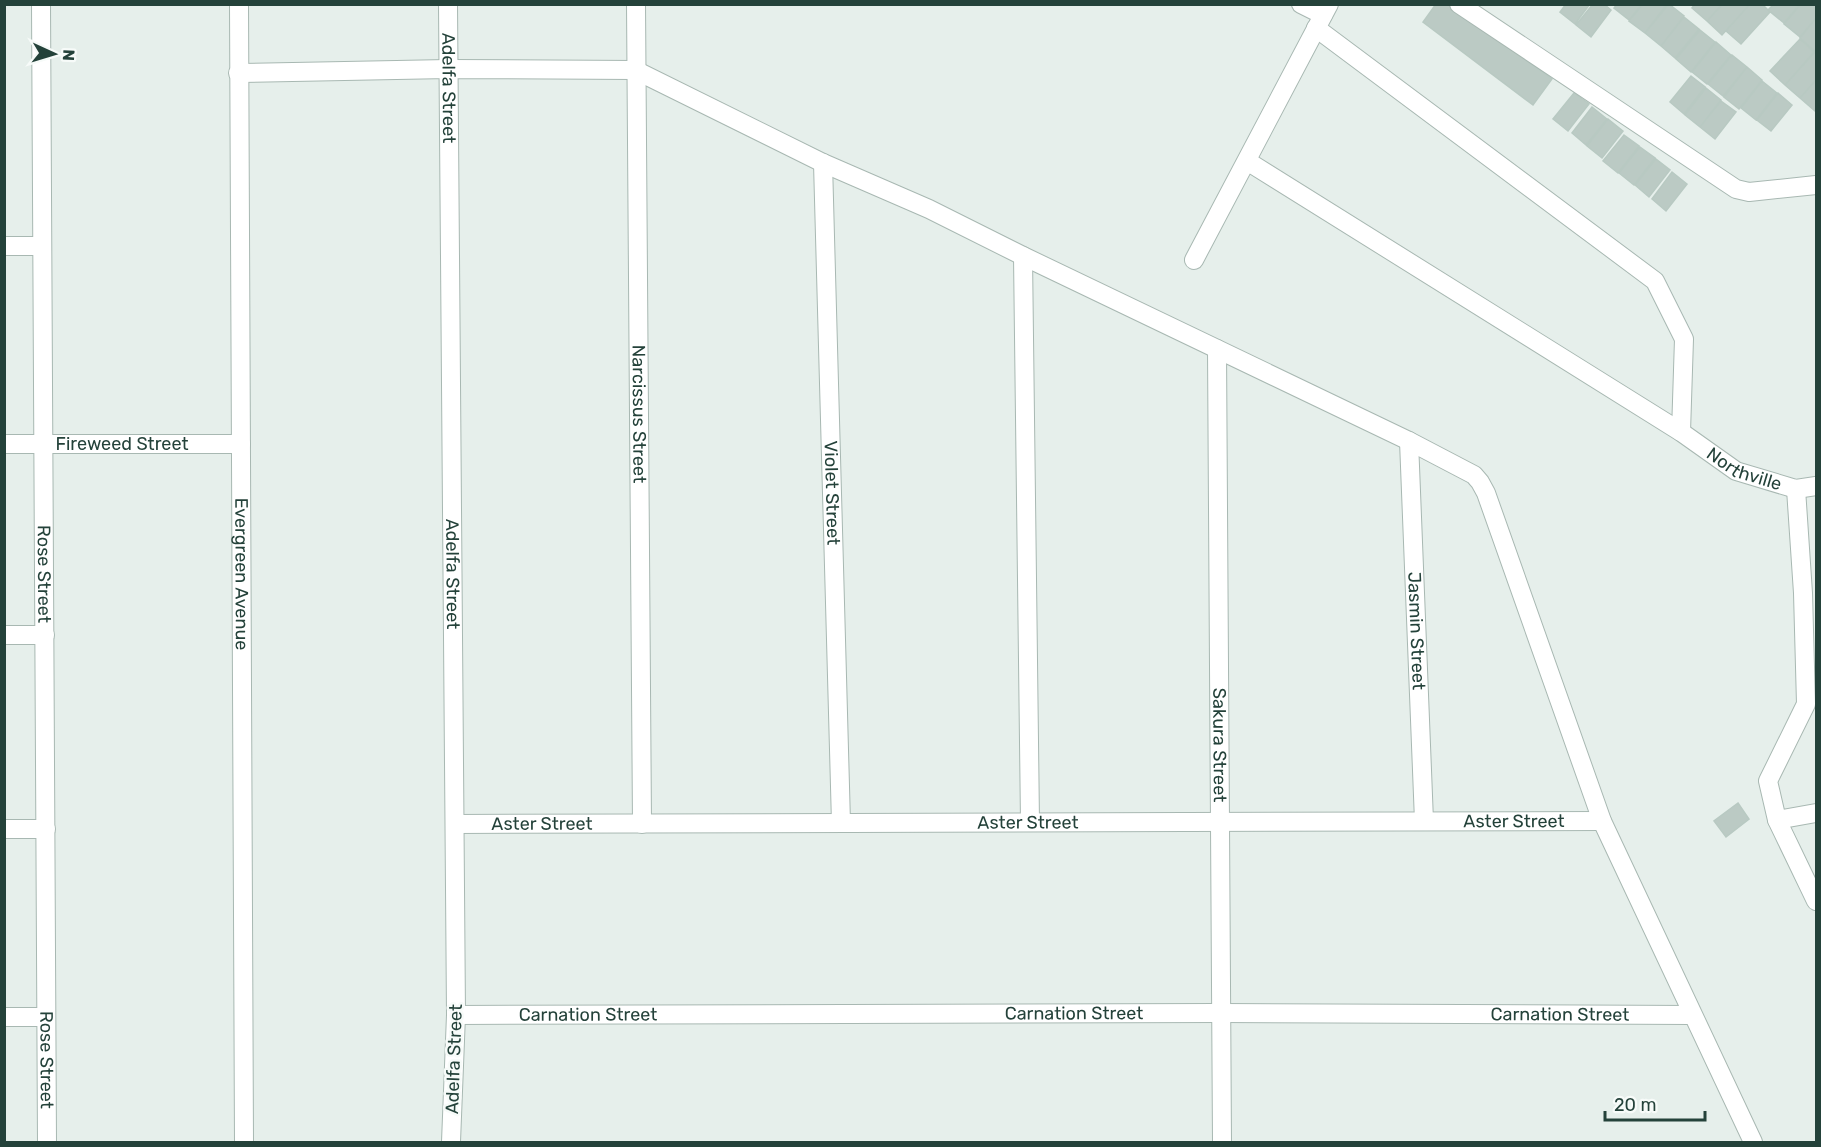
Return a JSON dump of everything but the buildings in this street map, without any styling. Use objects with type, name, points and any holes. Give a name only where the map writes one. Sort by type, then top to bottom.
[{"type":"street","name":"Rose Street","points":[[41,4],[47,1143]]},
{"type":"street","name":"Evergreen Avenue","points":[[239,4],[244,1143]]},
{"type":"street","name":"Adelfa Street","points":[[448,4],[456,1015],[451,1143]]},
{"type":"street","name":"Narcissus Street","points":[[636,4],[642,824]]},
{"type":"street","points":[[1301,4],[1323,16],[1655,281],[1684,339],[1681,432]]},
{"type":"street","points":[[1465,6],[1736,189],[1749,192],[1816,185]]},
{"type":"street","points":[[1194,260],[1323,16]]},
{"type":"street","points":[[238,72],[448,69],[635,70],[823,163],[929,209],[1409,441],[1474,475],[1486,493],[1602,821],[1753,1143]]},
{"type":"street","name":"Northville","points":[[1247,161],[1681,432],[1736,471],[1796,489],[1816,486]]},
{"type":"street","name":"Violet Street","points":[[823,163],[841,823]]},
{"type":"street","points":[[4,246],[42,246]]},
{"type":"street","points":[[1023,256],[1030,822]]},
{"type":"street","name":"Sakura Street","points":[[1217,349],[1222,1143]]},
{"type":"street","name":"Jasmin Street","points":[[1409,441],[1424,821]]},
{"type":"street","name":"Fireweed Street","points":[[4,444],[241,444]]},
{"type":"street","points":[[1796,489],[1810,592],[1811,703],[1768,781],[1778,820],[1816,901]]},
{"type":"street","points":[[4,635],[45,635]]},
{"type":"street","points":[[1778,820],[1816,813]]},
{"type":"street","name":"Aster Street","points":[[455,824],[1602,821]]},
{"type":"street","points":[[4,829],[46,829]]},
{"type":"street","name":"Carnation Street","points":[[456,1015],[1221,1012],[1692,1016]]},
{"type":"street","points":[[4,1017],[46,1017]]}]
